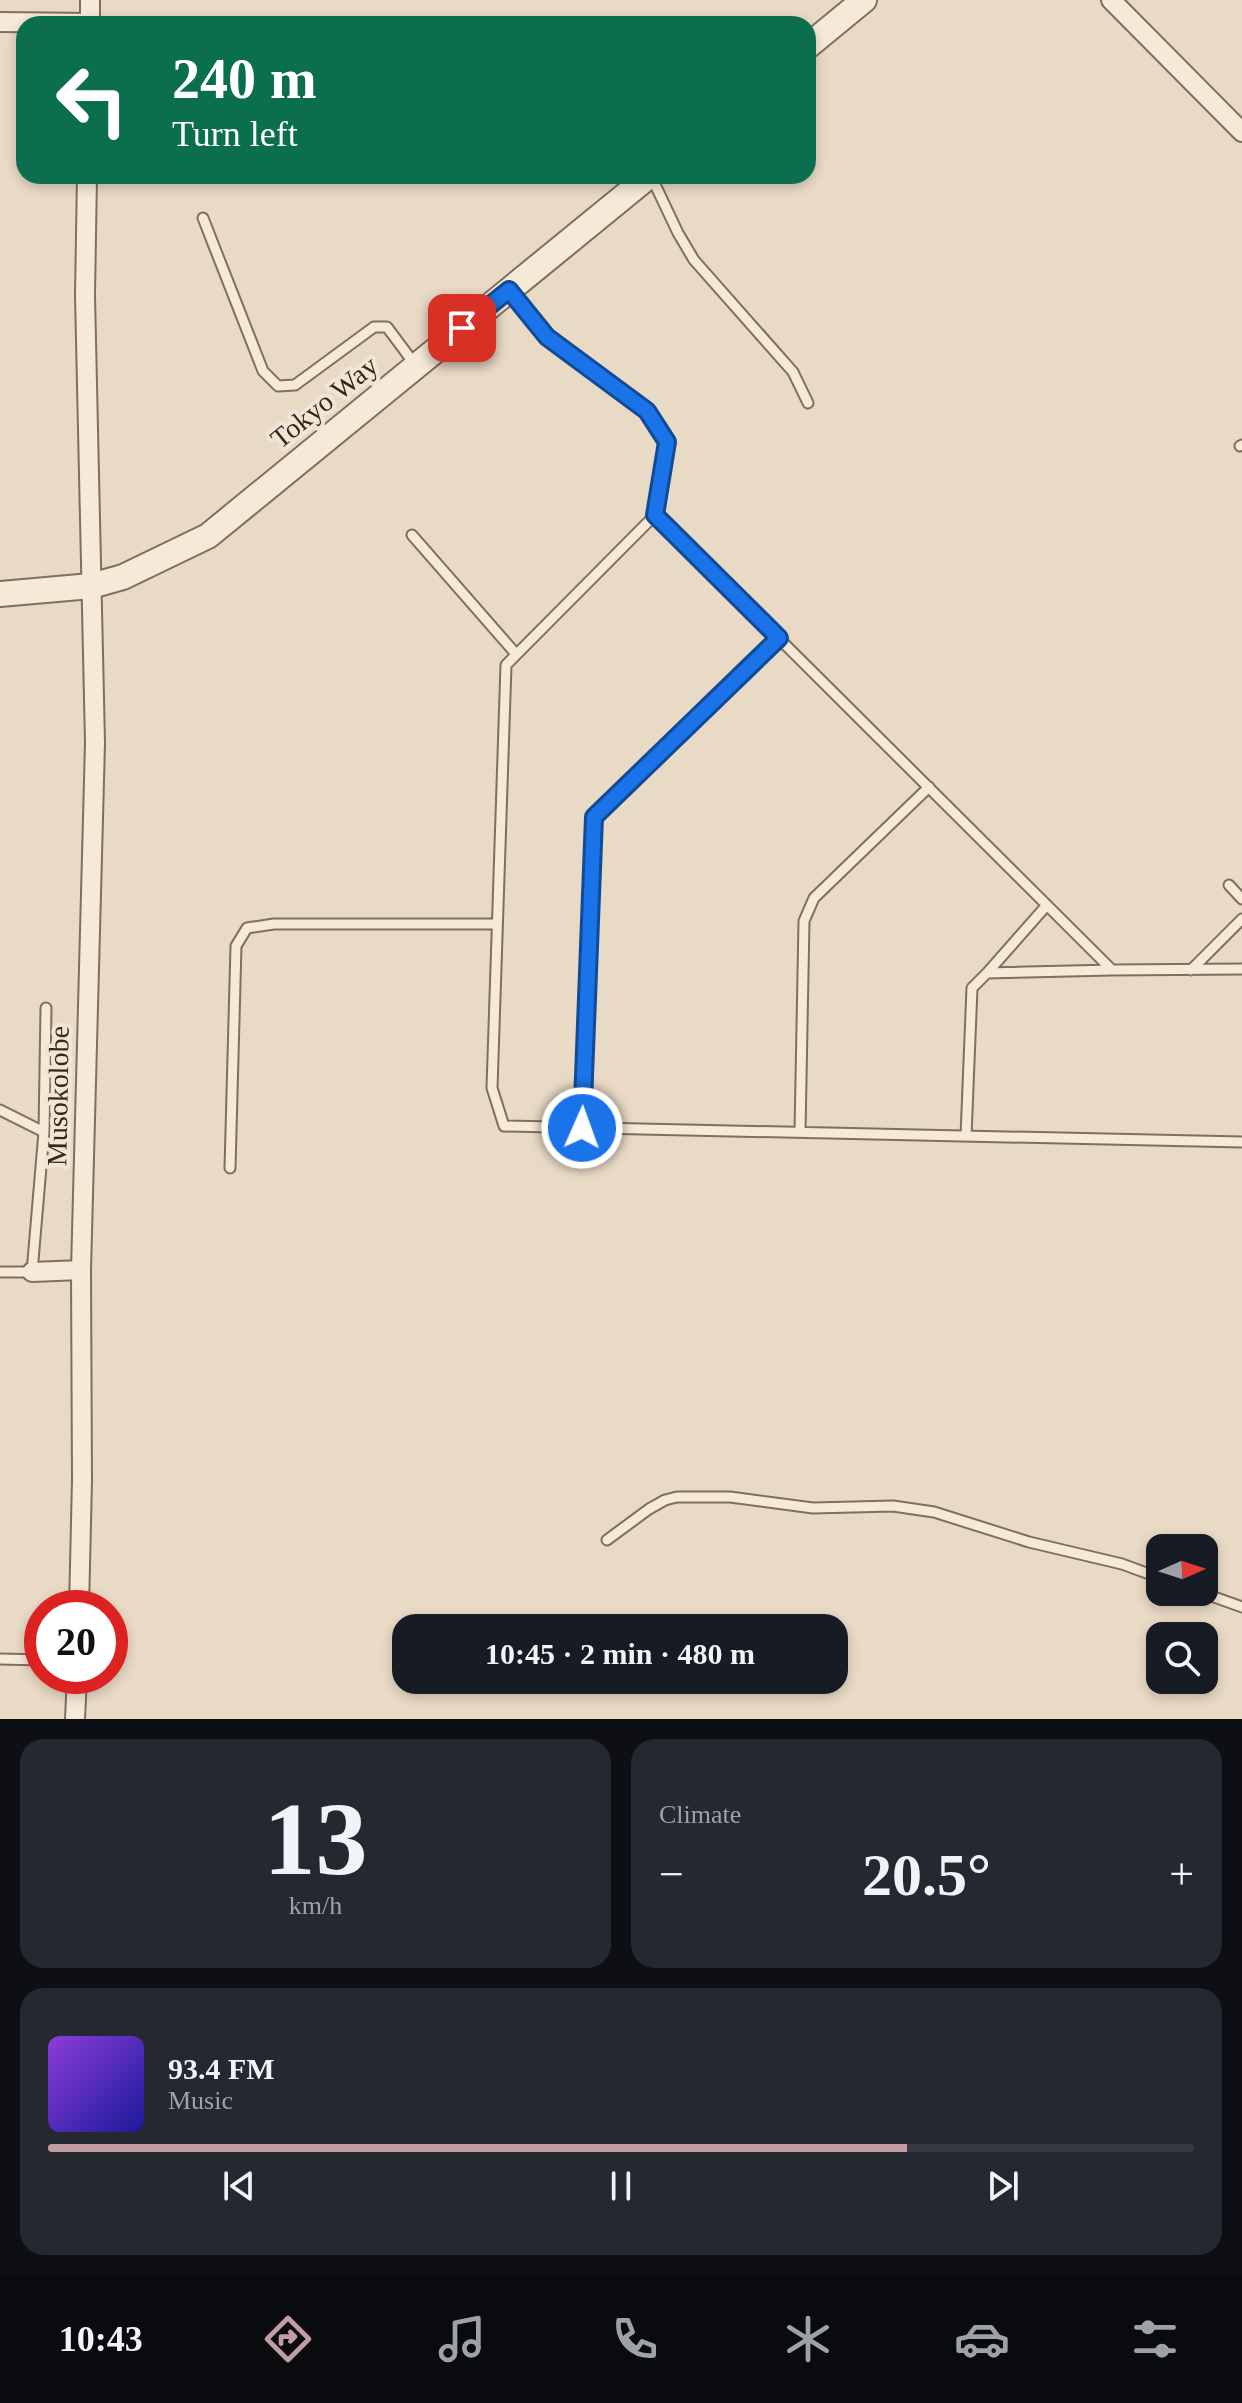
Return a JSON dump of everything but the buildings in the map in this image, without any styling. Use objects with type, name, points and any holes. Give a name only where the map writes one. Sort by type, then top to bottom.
[{"type":"street","points":[[816,39],[864,0]]},
{"type":"street","points":[[1111,0],[1242,132]]},
{"type":"street","name":"Musokolobe","points":[[79,1590],[81,1270],[95,743],[85,295],[87,184]]},
{"type":"street","name":"Tokyo Way","points":[[0,594],[91,586],[123,577],[208,536],[640,184]]},
{"type":"street","points":[[32,1272],[81,1270]]},
{"type":"street","points":[[75,1719],[76,1694]]},
{"type":"lane","points":[[654,184],[694,260],[793,372],[808,403]]},
{"type":"lane","points":[[203,218],[263,371],[278,386],[295,385],[374,327],[387,327],[416,366]]},
{"type":"lane","points":[[509,290],[547,337],[647,411],[667,442],[655,515],[506,665],[492,1088],[504,1126],[1242,1142]]},
{"type":"lane","points":[[655,515],[1112,970]]},
{"type":"lane","points":[[412,535],[516,654]]},
{"type":"lane","points":[[582,1128],[594,817],[779,638]]},
{"type":"lane","points":[[800,1132],[804,921],[814,898],[929,787]]},
{"type":"lane","points":[[1229,885],[1242,899]]},
{"type":"lane","points":[[966,1136],[972,988],[1047,905]]},
{"type":"lane","points":[[1191,970],[1242,919]]},
{"type":"lane","points":[[230,1168],[236,946],[247,928],[274,924],[497,924]]},
{"type":"lane","points":[[987,973],[1242,969]]},
{"type":"lane","points":[[0,1272],[32,1272],[44,1132],[46,1008]]},
{"type":"lane","points":[[0,1110],[44,1132]]},
{"type":"lane","points":[[607,1540],[649,1509],[677,1497],[730,1497],[813,1508],[893,1506],[934,1512],[1029,1542],[1122,1564],[1146,1573]]},
{"type":"lane","points":[[1218,1598],[1242,1607]]},
{"type":"lane","points":[[0,1659],[24,1660]]},
{"type":"route","points":[[462,328],[509,290],[547,337],[647,411],[667,442],[655,515],[779,638],[594,817],[582,1128]]}]
